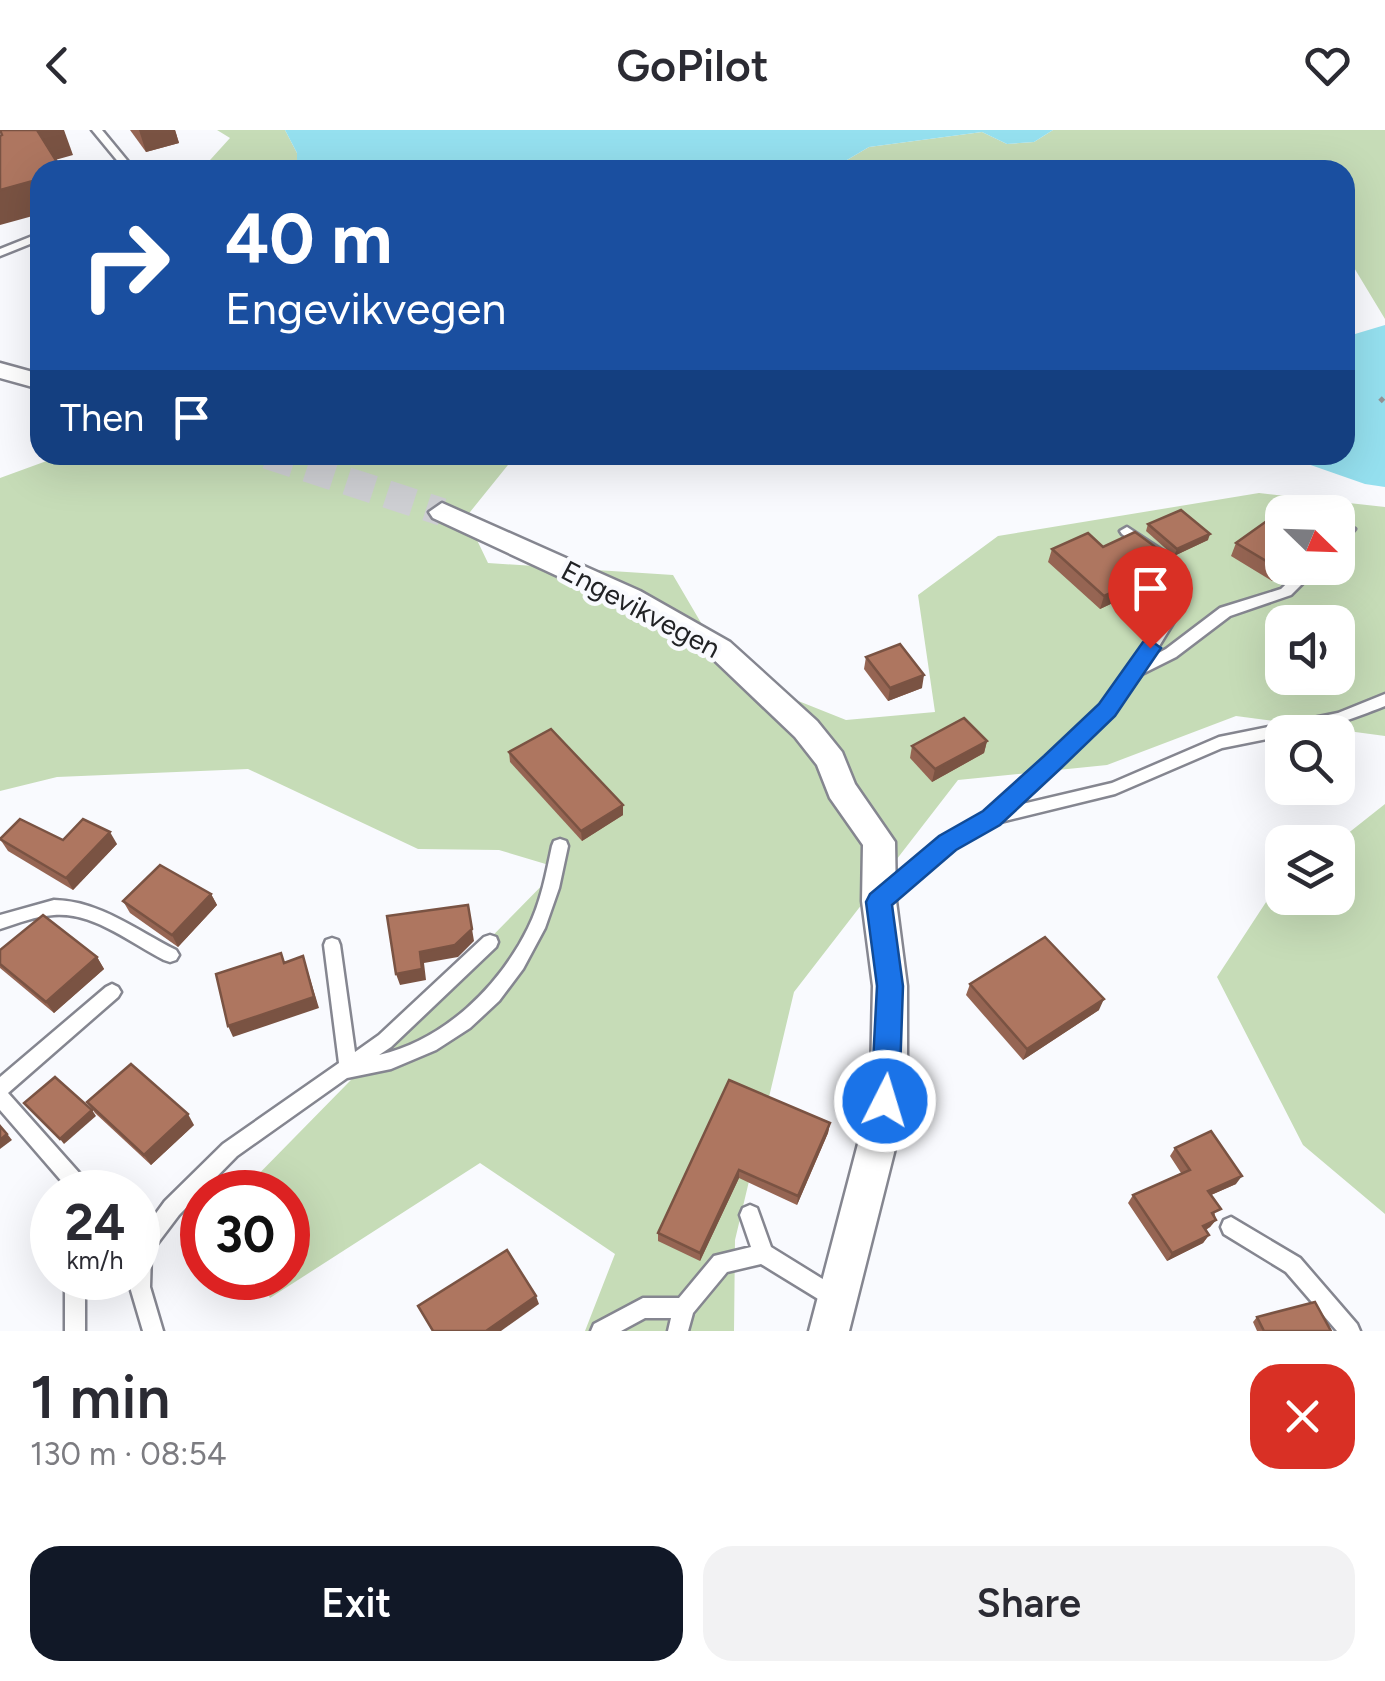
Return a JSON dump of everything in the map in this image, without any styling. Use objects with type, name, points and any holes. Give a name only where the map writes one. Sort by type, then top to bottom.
[{"type":"street","points":[[0,370],[30,379]]},
{"type":"street","name":"Engevikvegen","points":[[442,512],[630,598],[720,649],[766,690],[831,760],[841,789],[879,842],[879,902],[890,986],[888,1077],[882,1124],[834,1316]]},
{"type":"lane","points":[[98,130],[122,160]]},
{"type":"lane","points":[[0,253],[30,240]]},
{"type":"lane","points":[[879,902],[948,843],[992,818],[1107,710],[1136,671],[1179,602],[1182,585],[1163,557],[1126,531]]},
{"type":"lane","points":[[1136,671],[1171,653],[1224,612],[1286,592],[1293,585]]},
{"type":"lane","points":[[992,818],[1115,788],[1219,743],[1340,718],[1385,700]]},
{"type":"lane","points":[[348,1071],[390,1064],[457,1029],[497,994],[533,942],[554,893],[560,846]]},
{"type":"lane","points":[[0,922],[40,907],[78,906],[170,955]]},
{"type":"lane","points":[[160,1222],[230,1150],[348,1071],[490,942]]},
{"type":"lane","points":[[332,945],[348,1071]]},
{"type":"lane","points":[[0,1088],[112,992]]},
{"type":"lane","points":[[0,1097],[63,1170]]},
{"type":"lane","points":[[678,1331],[684,1308],[721,1264],[763,1254],[750,1215]]},
{"type":"lane","points":[[1232,1227],[1294,1265],[1350,1331]]},
{"type":"lane","name":"Engevikvegen","points":[[763,1254],[834,1316]]},
{"type":"lane","points":[[75,1331],[76,1300]]},
{"type":"lane","points":[[144,1300],[153,1331]]},
{"type":"lane","points":[[602,1331],[643,1308],[684,1308]]},
{"type":"green space","points":[[217,130],[285,130],[297,160],[210,160],[230,138]]},
{"type":"green space","points":[[1053,130],[1385,130],[1385,319],[1355,269],[1355,160],[847,160],[869,147],[982,132],[1007,144],[1034,142]]},
{"type":"green space","points":[[36,465],[508,465],[466,517],[488,563],[673,575],[731,674],[846,720],[935,712],[918,595],[998,536],[1259,493],[1277,495],[1265,495],[1265,585],[1355,585],[1355,504],[1385,507],[1385,736],[1355,732],[1355,715],[1265,715],[1265,720],[1236,716],[1107,765],[958,780],[794,992],[735,1240],[734,1331],[585,1331],[615,1254],[480,1163],[310,1272],[310,1170],[263,1170],[559,868],[499,850],[418,849],[248,769],[57,777],[0,791],[0,478]]},
{"type":"green space","points":[[1385,804],[1385,1214],[1303,1145],[1217,977],[1265,904],[1265,915],[1355,915],[1355,828]]},
{"type":"water","points":[[285,130],[1053,130],[1034,142],[1007,144],[982,132],[869,147],[847,160],[297,160]]},
{"type":"water","points":[[1385,325],[1385,487],[1311,465],[1355,465],[1355,334]]},
{"type":"building","points":[[0,130],[37,130],[56,160],[30,160],[30,182],[0,190]]},
{"type":"building","points":[[1181,510],[1210,534],[1177,549],[1148,524]]},
{"type":"building","points":[[1265,522],[1265,560],[1236,543]]},
{"type":"building","points":[[1135,532],[1161,551],[1148,557],[1153,562],[1132,571],[1141,579],[1104,596],[1052,549],[1088,533],[1103,547]]},
{"type":"building","points":[[900,644],[924,675],[890,688],[866,657]]},
{"type":"building","points":[[964,718],[987,741],[935,769],[912,746]]},
{"type":"building","points":[[551,729],[623,805],[581,831],[509,752]]},
{"type":"building","points":[[20,819],[63,840],[83,819],[110,832],[66,878],[0,839]]},
{"type":"building","points":[[160,865],[211,894],[172,935],[123,901]]},
{"type":"building","points":[[468,905],[472,929],[455,945],[420,952],[422,969],[396,974],[387,916]]},
{"type":"building","points":[[43,915],[97,957],[46,1002],[0,964],[0,950]]},
{"type":"building","points":[[1045,937],[1104,999],[1027,1049],[970,984]]},
{"type":"building","points":[[281,953],[284,963],[303,956],[314,997],[228,1026],[216,974]]},
{"type":"building","points":[[131,1064],[188,1114],[144,1155],[87,1102]]},
{"type":"building","points":[[55,1077],[92,1110],[60,1139],[24,1103]]},
{"type":"building","points":[[729,1080],[830,1123],[798,1196],[739,1170],[700,1253],[658,1233]]},
{"type":"building","points":[[1211,1131],[1242,1176],[1208,1191],[1221,1209],[1212,1213],[1216,1220],[1203,1226],[1209,1235],[1172,1253],[1133,1195],[1190,1170],[1175,1148]]},
{"type":"building","points":[[507,1250],[536,1296],[486,1331],[433,1331],[418,1306]]},
{"type":"building","points":[[1315,1302],[1331,1331],[1264,1331],[1257,1317]]},
{"type":"tunnel","points":[[298,465],[442,512]]},
{"type":"route","points":[[885,1101],[890,986],[879,902],[948,843],[992,818],[1052,762],[1107,710],[1150,648]]}]
